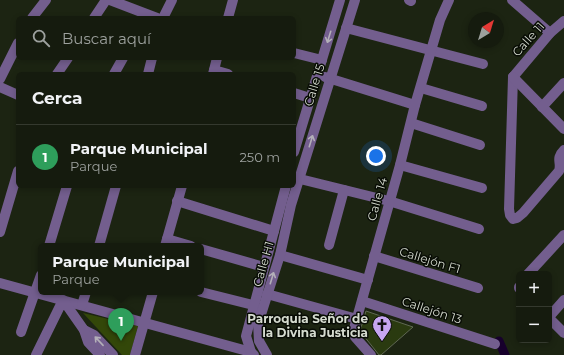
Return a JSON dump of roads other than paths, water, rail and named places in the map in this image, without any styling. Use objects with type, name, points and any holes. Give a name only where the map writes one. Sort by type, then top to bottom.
[{"type":"street","points":[[34,16],[46,0]]},
{"type":"street","points":[[95,16],[106,0]]},
{"type":"street","points":[[164,16],[172,0]]},
{"type":"street","points":[[229,16],[234,0]]},
{"type":"street","name":"Calle 15","points":[[296,184],[355,0]]},
{"type":"street","name":"Calle 14","points":[[371,355],[355,337],[353,332],[431,50],[440,20],[450,0]]},
{"type":"street","points":[[512,0],[550,33]]},
{"type":"street","points":[[115,1],[145,16]]},
{"type":"street","points":[[296,137],[322,60],[337,1]]},
{"type":"street","name":"Calle 11","points":[[513,77],[550,33],[564,20]]},
{"type":"street","points":[[346,28],[483,64]]},
{"type":"street","points":[[0,79],[16,47]]},
{"type":"street","points":[[296,54],[322,60]]},
{"type":"street","points":[[58,72],[67,60]]},
{"type":"street","points":[[115,72],[122,60]]},
{"type":"street","points":[[148,72],[152,60]]},
{"type":"street","points":[[213,72],[216,60]]},
{"type":"street","points":[[317,75],[415,106]]},
{"type":"street","points":[[513,77],[564,128]]},
{"type":"street","points":[[513,77],[509,209],[510,215],[513,219],[517,218],[523,213],[559,171],[561,167],[558,160],[560,154],[564,150]]},
{"type":"street","points":[[542,106],[564,83]]},
{"type":"street","points":[[0,87],[16,94]]},
{"type":"street","points":[[421,88],[482,106]]},
{"type":"street","points":[[296,94],[310,98]]},
{"type":"street","points":[[411,123],[480,145]]},
{"type":"street","points":[[400,165],[482,188]]},
{"type":"street","points":[[0,232],[16,178]]},
{"type":"street","points":[[296,184],[344,190],[389,201],[479,229]]},
{"type":"street","points":[[51,243],[66,188]]},
{"type":"street","points":[[100,243],[115,188]]},
{"type":"street","points":[[166,243],[181,188]]},
{"type":"street","name":"Calle H1","points":[[252,354],[246,336],[253,305],[285,188]]},
{"type":"street","name":"Calle H1","points":[[267,355],[259,341],[258,324],[280,255],[295,188]]},
{"type":"street","points":[[329,245],[344,190]]},
{"type":"street","points":[[177,201],[274,231]]},
{"type":"street","points":[[531,271],[564,235]]},
{"type":"street","points":[[204,250],[264,267]]},
{"type":"street","points":[[280,255],[368,280]]},
{"type":"street","name":"Callejón F1","points":[[374,256],[478,288]]},
{"type":"street","points":[[0,283],[36,293]]},
{"type":"street","points":[[21,332],[38,286]]},
{"type":"street","points":[[204,293],[253,305]]},
{"type":"street","points":[[267,294],[357,319]]},
{"type":"street","points":[[44,295],[252,354]]},
{"type":"street","points":[[82,306],[85,295]]},
{"type":"street","points":[[135,355],[152,295]]},
{"type":"street","points":[[63,300],[84,330],[88,342],[100,355]]},
{"type":"street","points":[[36,355],[63,300]]},
{"type":"street","points":[[552,314],[564,300]]},
{"type":"street","name":"Callejón 13","points":[[362,301],[495,344]]},
{"type":"street","points":[[552,320],[564,333]]},
{"type":"street","points":[[84,330],[94,335],[113,355]]},
{"type":"waterway","points":[[499,341],[505,355]]},
{"type":"place","name":"Parque Municipal","points":[[121,341]]},
{"type":"place","name":"Parroquia Señor de la Divina Justicia","points":[[382,342]]}]
